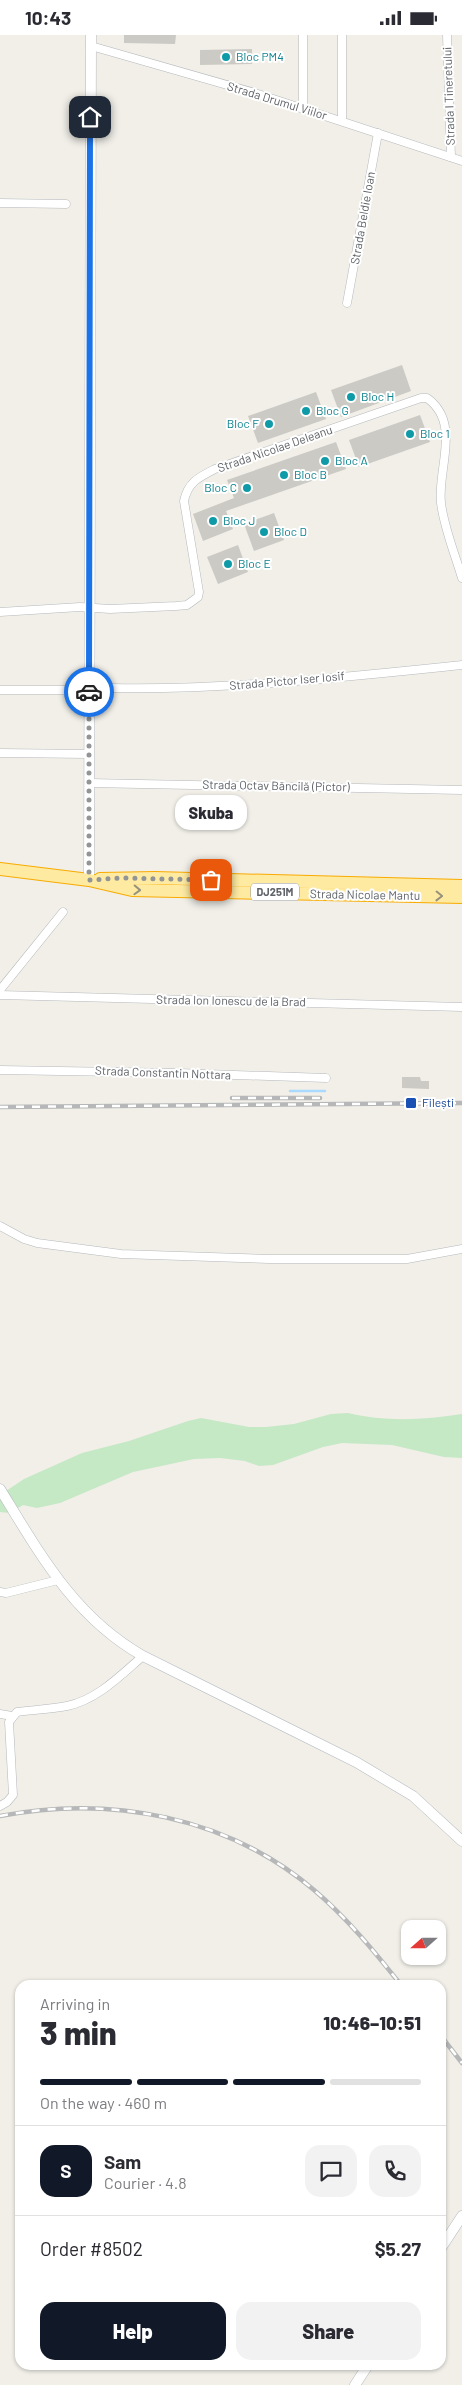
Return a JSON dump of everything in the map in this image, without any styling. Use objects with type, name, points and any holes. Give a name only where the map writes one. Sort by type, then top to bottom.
[{"type":"highway","name":"Strada Nicolae Mantu","points":[[0,869],[89,880],[132,890],[462,897]]},
{"type":"highway","name":"DJ251M","points":[[89,880],[155,879],[462,886]]},
{"type":"main road","points":[[89,880],[90,35]]},
{"type":"main road","points":[[0,1489],[58,1580],[92,1619],[111,1635],[143,1656],[356,1761],[413,1796],[462,1841]]},
{"type":"main road","points":[[446,2241],[462,2216]]},
{"type":"main road","points":[[355,2385],[365,2370]]},
{"type":"street","points":[[303,35],[304,108]]},
{"type":"street","points":[[342,35],[342,120]]},
{"type":"street","name":"Strada I Tineretului","points":[[447,35],[451,157]]},
{"type":"street","name":"Strada Drumul Viilor","points":[[90,47],[304,108],[462,161]]},
{"type":"street","name":"Strada Beldie Ioan","points":[[347,303],[378,133]]},
{"type":"street","points":[[0,203],[66,204]]},
{"type":"street","name":"Strada Nicolae Deleanu","points":[[90,607],[187,605],[198,597],[184,501],[187,489],[192,482],[216,469],[421,397],[427,398],[435,406],[446,435],[441,504],[462,577]]},
{"type":"street","points":[[0,612],[90,607]]},
{"type":"street","name":"Strada Pictor Iser Iosif","points":[[112,688],[169,689],[267,684],[462,665]]},
{"type":"street","points":[[0,690],[89,690]]},
{"type":"street","points":[[0,753],[89,754]]},
{"type":"street","name":"Strada Octav Băncilă (Pictor)","points":[[89,783],[462,790]]},
{"type":"street","points":[[0,990],[63,912]]},
{"type":"street","name":"Strada Ion Ionescu de la Brad","points":[[0,995],[462,1007]]},
{"type":"street","name":"Strada Constantin Nottara","points":[[0,1070],[326,1078]]},
{"type":"street","points":[[0,1226],[24,1239],[37,1243],[161,1256],[269,1259],[407,1259],[462,1249]]},
{"type":"street","points":[[0,1592],[14,1591],[58,1580]]},
{"type":"street","points":[[0,1806],[13,1795],[9,1722],[12,1716],[17,1712],[66,1706],[84,1700],[113,1683],[143,1656]]},
{"type":"street","points":[[0,1714],[12,1716]]},
{"type":"green space","points":[[348,1413],[390,1419],[434,1418],[462,1414],[462,1458],[444,1457],[392,1445],[342,1443],[323,1447],[273,1465],[259,1466],[245,1461],[220,1458],[194,1459],[133,1472],[60,1503],[37,1508],[23,1505],[10,1513],[0,1512],[0,1495],[24,1479],[82,1453],[129,1441],[188,1421],[201,1418],[249,1427],[266,1427],[294,1424],[331,1414]]},
{"type":"building","points":[[124,35],[176,35],[175,44],[124,43]]},
{"type":"building","name":"Bloc PM4","points":[[252,49],[252,64],[200,65],[200,50]]},
{"type":"building","points":[[402,365],[411,391],[341,417],[331,390]]},
{"type":"building","points":[[316,392],[326,419],[258,443],[248,416]]},
{"type":"building","points":[[420,415],[430,442],[359,467],[349,440]]},
{"type":"building","points":[[336,442],[346,469],[226,511],[233,529],[203,541],[193,514],[234,498],[227,480]]},
{"type":"building","name":"Bloc D","points":[[274,513],[284,540],[254,551],[244,524]]},
{"type":"building","name":"Bloc E","points":[[238,545],[248,572],[218,584],[207,557]]},
{"type":"building","points":[[402,1077],[420,1077],[421,1081],[429,1081],[429,1089],[402,1088]]},
{"type":"waterway","points":[[290,1091],[325,1091]]},
{"type":"railway","points":[[232,1098],[320,1098]]},
{"type":"railway","points":[[0,1107],[462,1103]]},
{"type":"railway","points":[[0,1816],[42,1810],[83,1808],[125,1811],[166,1817],[244,1844],[280,1865],[314,1890],[360,1935],[397,1980]]},
{"type":"railway","points":[[446,2042],[462,2063]]},
{"type":"way so far","points":[[89,692],[89,880],[121,878],[211,880]]},
{"type":"place","name":"Bloc PM4","points":[[226,57]]},
{"type":"place","name":"Bloc H","points":[[351,397]]},
{"type":"place","name":"Bloc G","points":[[306,411]]},
{"type":"place","name":"Bloc F","points":[[269,424]]},
{"type":"place","name":"Bloc 1","points":[[410,434]]},
{"type":"place","name":"Bloc A","points":[[325,461]]},
{"type":"place","name":"Bloc B","points":[[284,475]]},
{"type":"place","name":"Bloc C","points":[[247,488]]},
{"type":"place","name":"Bloc J","points":[[213,521]]},
{"type":"place","name":"Bloc D","points":[[264,532]]},
{"type":"place","name":"Bloc E","points":[[228,564]]},
{"type":"place","name":"Skuba","points":[[211,880]]},
{"type":"place","name":"Filești","points":[[411,1103]]},
{"type":"route","points":[[89,692],[90,117]]}]
